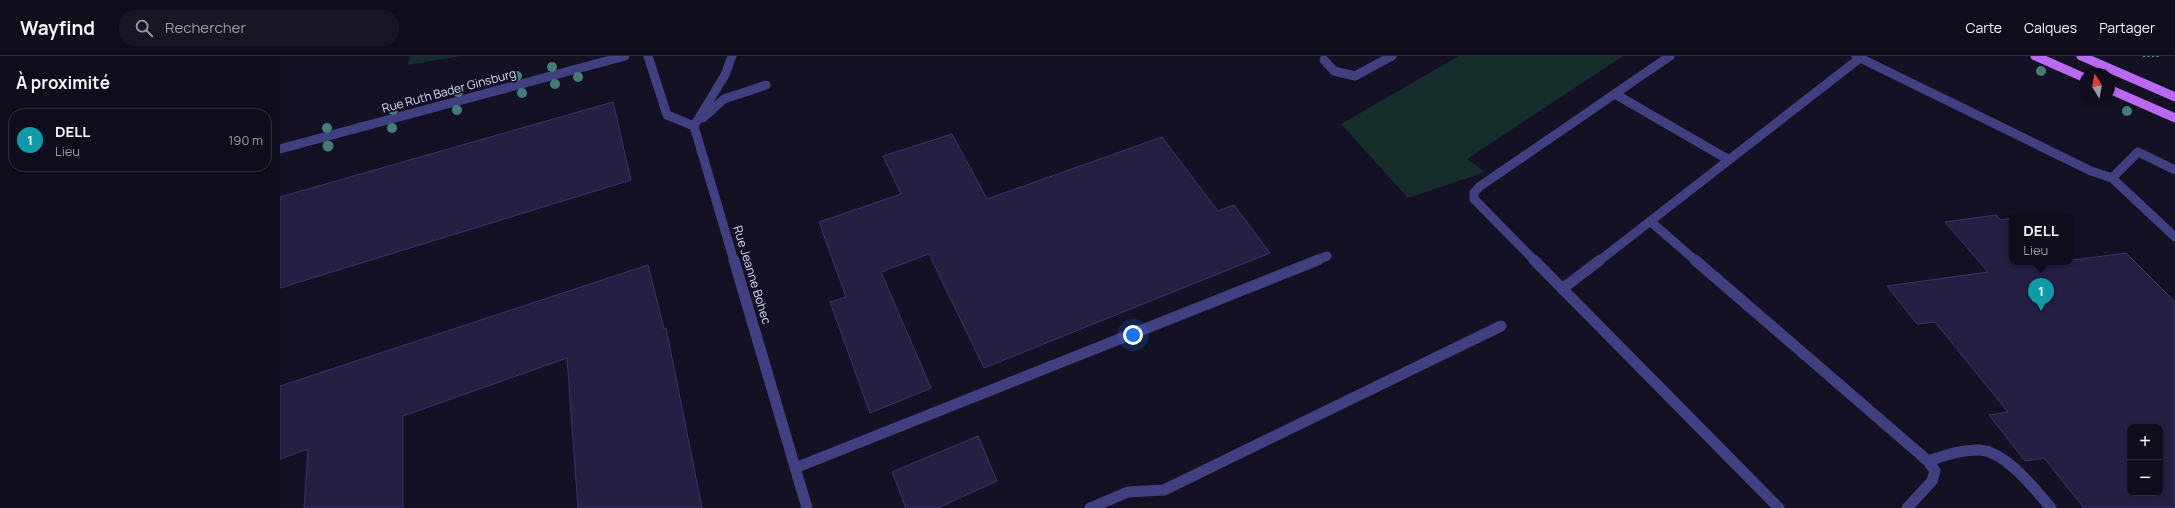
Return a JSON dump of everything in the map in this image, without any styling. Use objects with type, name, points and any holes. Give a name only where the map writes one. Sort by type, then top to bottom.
[{"type":"main road","points":[[2035,56],[2079,75]]},
{"type":"main road","points":[[2081,56],[2175,97]]},
{"type":"main road","points":[[2115,92],[2175,118]]},
{"type":"street","name":"Rue Ruth Bader Ginsburg","points":[[280,149],[625,56]]},
{"type":"street","points":[[648,56],[666,115],[694,126]]},
{"type":"street","points":[[694,126],[725,75],[732,56]]},
{"type":"street","points":[[1324,60],[1334,71],[1355,76],[1392,56]]},
{"type":"street","points":[[1670,56],[1479,187],[1474,193],[1474,199],[1779,508]]},
{"type":"street","points":[[1562,289],[1729,160],[1858,57],[2091,171],[2112,178],[2175,236]]},
{"type":"street","points":[[694,126],[724,99],[766,85]]},
{"type":"street","points":[[1615,94],[1729,160]]},
{"type":"street","name":"Rue Jeanne Bohec","points":[[694,126],[807,508]]},
{"type":"street","points":[[2112,178],[2138,152],[2175,170]]},
{"type":"street","points":[[1650,221],[1928,461],[1935,471],[1932,480],[1907,508]]},
{"type":"street","points":[[796,468],[1326,256]]},
{"type":"street","points":[[1090,508],[1128,492],[1164,490],[1501,326]]},
{"type":"street","points":[[1928,461],[1957,452],[1981,450],[2001,459],[2030,483],[2051,508]]},
{"type":"path","points":[[2143,56],[2159,56]]},
{"type":"green space","points":[[411,56],[461,56],[407,65]]},
{"type":"green space","points":[[1459,56],[1623,56],[1467,159],[1485,172],[1408,198],[1341,124]]},
{"type":"building","points":[[613,102],[631,180],[280,288],[280,197]]},
{"type":"building","points":[[952,134],[987,199],[1162,137],[1218,211],[1234,205],[1270,253],[984,368],[929,254],[881,272],[931,388],[870,413],[830,302],[846,297],[819,222],[901,194],[883,156]]},
{"type":"building","points":[[1996,215],[2001,220],[2009,219],[2009,265],[2073,265],[2073,259],[2126,253],[2175,302],[2175,508],[2084,508],[2044,458],[2025,461],[1989,415],[2008,412],[1935,322],[1917,324],[1887,286],[1988,272],[1945,222]]},
{"type":"building","points":[[648,265],[664,329],[666,328],[702,508],[578,508],[567,358],[403,416],[403,508],[304,508],[308,449],[280,459],[280,386]]},
{"type":"building","points":[[978,436],[997,481],[938,508],[906,508],[892,472]]},
{"type":"place","name":"DELL","points":[[2041,311]]}]
